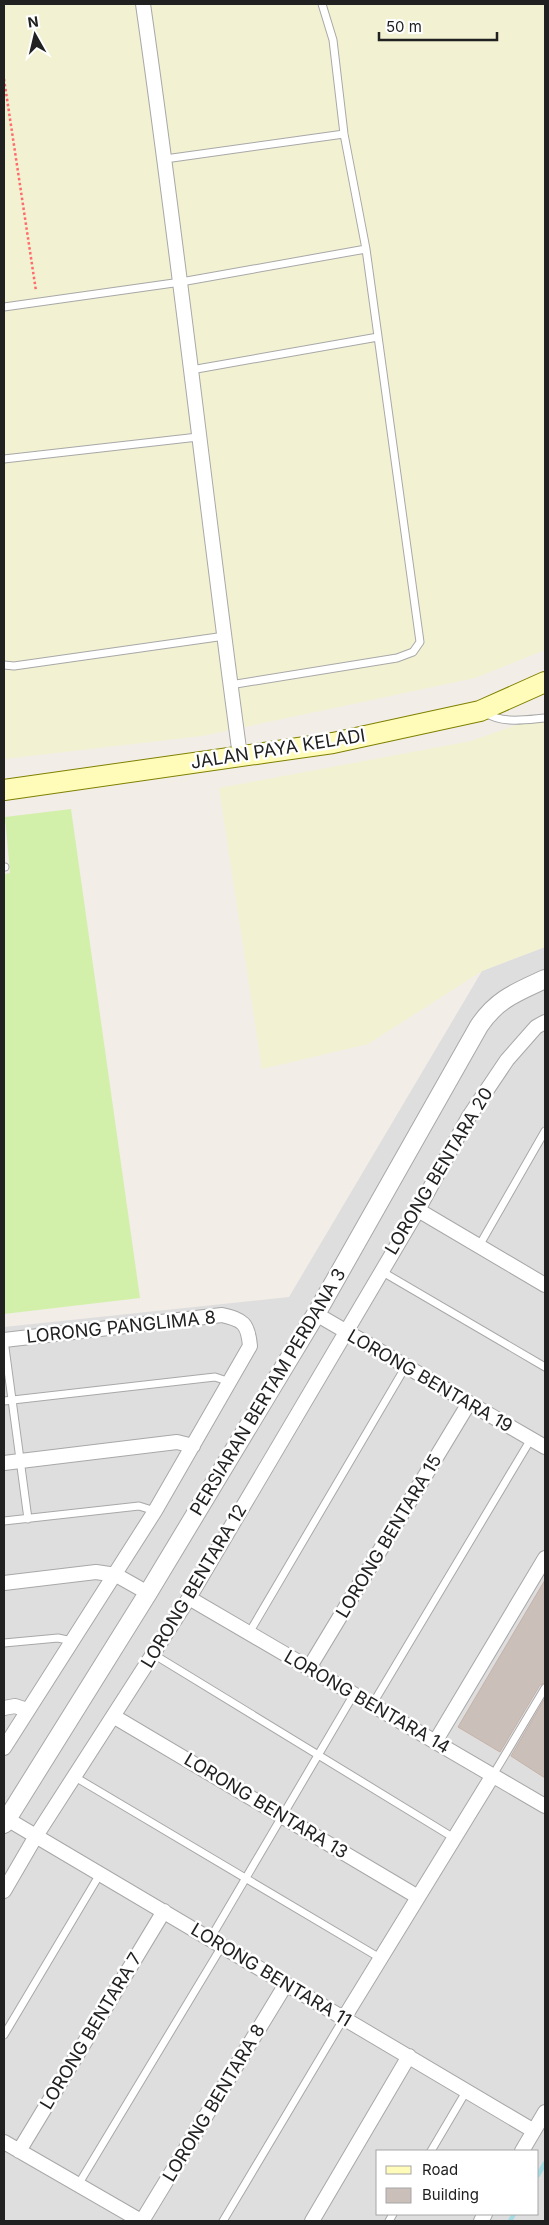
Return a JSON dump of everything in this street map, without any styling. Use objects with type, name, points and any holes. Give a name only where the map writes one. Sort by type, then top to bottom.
[{"type":"main road","name":"JALAN PAYA KELADI","points":[[4,790],[333,743],[480,711],[545,682]]},
{"type":"street","points":[[142,4],[165,159],[198,437],[240,756]]},
{"type":"street","name":"PERSIARAN BERTAM PERDANA 3","points":[[5,1821],[148,1593],[316,1314],[489,1011],[502,1000],[545,979]]},
{"type":"street","name":"LORONG BENTARA 20","points":[[345,1331],[418,1210],[468,1118],[507,1060],[536,1026],[545,1022]]},
{"type":"street","points":[[418,1210],[479,1246],[543,1279]]},
{"type":"street","name":"LORONG BENTARA 19","points":[[316,1314],[545,1448]]},
{"type":"street","name":"LORONG PANGLIMA 8","points":[[4,1340],[222,1315],[239,1319],[249,1331],[250,1346],[230,1382]]},
{"type":"street","name":"LORONG BENTARA 12","points":[[4,1891],[36,1836],[189,1598],[345,1331]]},
{"type":"street","points":[[4,1748],[116,1575],[230,1382]]},
{"type":"street","name":"LORONG BENTARA 15","points":[[310,1668],[469,1403]]},
{"type":"street","points":[[4,1463],[177,1442],[193,1446]]},
{"type":"street","points":[[435,1742],[545,1558]]},
{"type":"street","points":[[4,1583],[96,1572],[116,1575],[148,1593]]},
{"type":"street","name":"LORONG BENTARA 14","points":[[189,1598],[545,1806]]},
{"type":"street","points":[[4,1708],[15,1706],[27,1710]]},
{"type":"street","name":"LORONG BENTARA 13","points":[[113,1716],[418,1896]]},
{"type":"street","points":[[344,2018],[493,1775]]},
{"type":"street","name":"LORONG BENTARA 11","points":[[5,1821],[36,1836],[164,1911],[534,2131]]},
{"type":"street","name":"LORONG BENTARA 7","points":[[19,2151],[164,1911]]},
{"type":"street","name":"LORONG BENTARA 8","points":[[141,2221],[286,1984]]},
{"type":"street","points":[[312,2221],[408,2056]]},
{"type":"street","points":[[523,2150],[545,2112]]},
{"type":"street","points":[[4,2142],[141,2221]]},
{"type":"lane","points":[[230,685],[397,658],[413,652],[420,642],[366,249],[344,134],[332,40],[322,4]]},
{"type":"lane","points":[[165,159],[344,134]]},
{"type":"lane","points":[[4,307],[180,282],[366,249]]},
{"type":"lane","points":[[190,370],[378,337]]},
{"type":"lane","points":[[4,460],[198,437]]},
{"type":"lane","points":[[4,665],[14,666],[225,636]]},
{"type":"lane","points":[[480,711],[492,718],[511,722],[545,718]]},
{"type":"lane","points":[[479,1246],[545,1131]]},
{"type":"lane","points":[[380,1271],[545,1367]]},
{"type":"lane","points":[[4,1340],[28,1518]]},
{"type":"lane","points":[[248,1633],[406,1366]]},
{"type":"lane","points":[[4,1401],[215,1377],[230,1382]]},
{"type":"lane","points":[[372,1705],[531,1439]]},
{"type":"lane","points":[[4,1522],[139,1506],[155,1511]]},
{"type":"lane","points":[[4,1643],[58,1638],[72,1641]]},
{"type":"lane","points":[[153,1654],[454,1838]]},
{"type":"lane","points":[[493,1775],[545,1688]]},
{"type":"lane","points":[[78,2185],[216,1942],[246,1878],[354,1694]]},
{"type":"lane","points":[[74,1777],[380,1958]]},
{"type":"lane","points":[[4,2035],[100,1874]]},
{"type":"lane","points":[[223,2221],[344,2018]]},
{"type":"lane","points":[[431,2150],[467,2090]]},
{"type":"path","points":[[4,79],[38,302]]},
{"type":"shaded area","points":[[545,947],[545,2221],[4,2221],[4,1327],[289,1297],[482,971]]},
{"type":"green space","points":[[4,4],[545,4],[545,650],[475,678],[202,736],[4,759]]},
{"type":"green space","points":[[545,715],[545,947],[482,971],[368,1044],[262,1069],[219,788],[471,741]]},
{"type":"green space","points":[[71,809],[140,1298],[4,1314],[4,874],[10,873],[5,817]]},
{"type":"building","points":[[545,1580],[545,1683],[540,1685],[500,1752],[458,1727]]},
{"type":"building","points":[[545,1698],[545,1778],[511,1756]]},
{"type":"waterway","points":[[539,2173],[545,2163]]},
{"type":"waterway","points":[[510,2221],[513,2215]]}]
